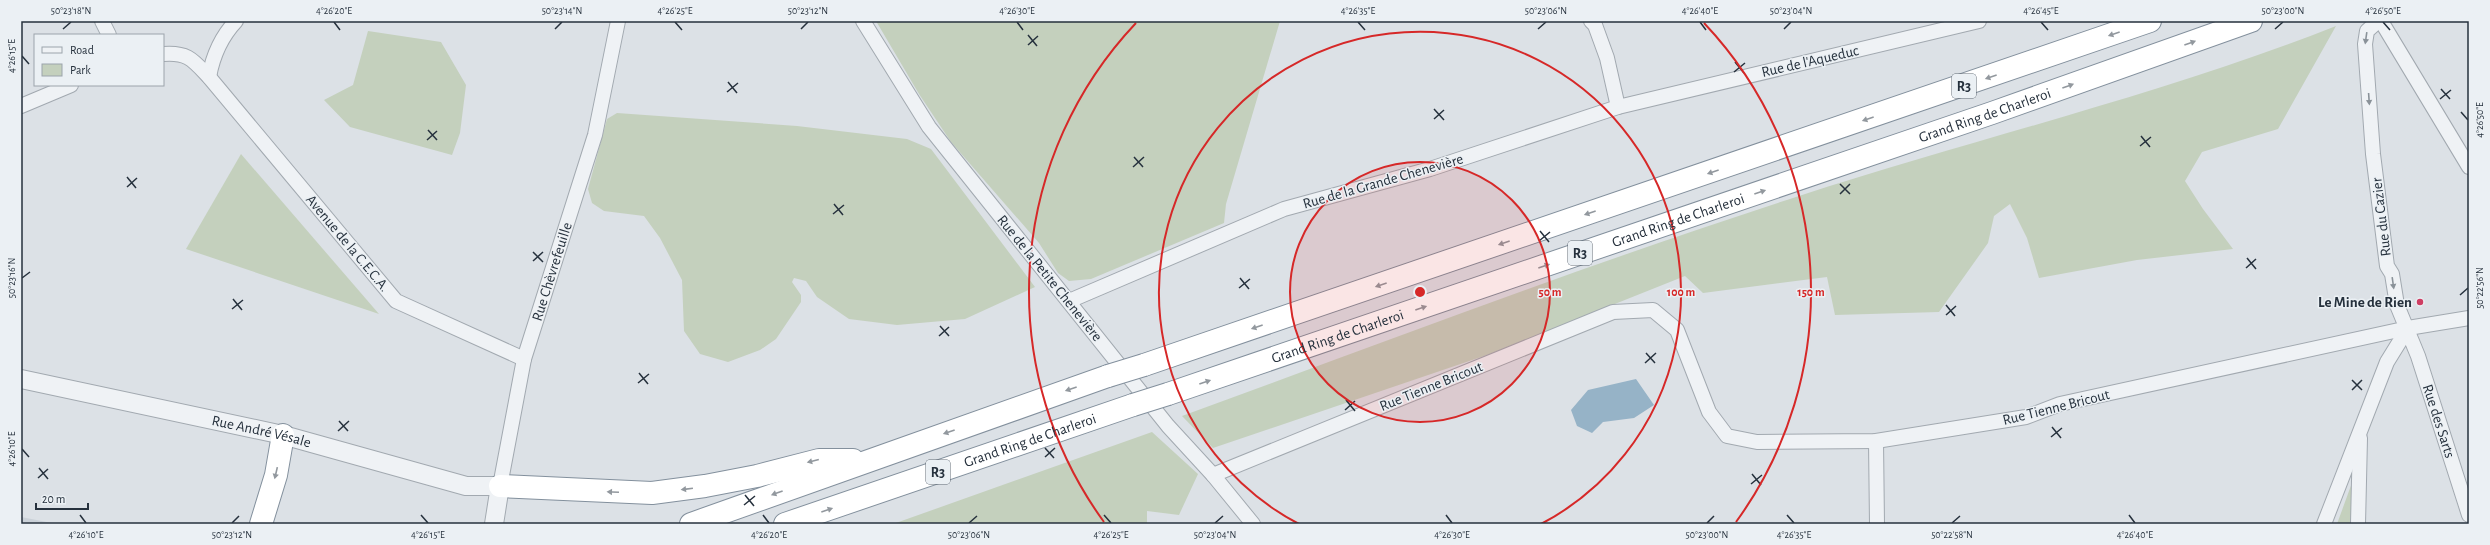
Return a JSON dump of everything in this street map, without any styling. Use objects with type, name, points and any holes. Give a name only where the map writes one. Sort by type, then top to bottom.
[{"type":"highway","name":"R3","points":[[691,524],[866,460],[1108,376],[2150,21]]},
{"type":"highway","name":"Grand Ring de Charleroi","points":[[788,523],[1992,113],[2251,21]]},
{"type":"highway","points":[[261,524],[276,475],[283,435]]},
{"type":"highway","points":[[500,486],[652,493],[705,486],[757,476],[819,460],[866,460]]},
{"type":"street","points":[[102,21],[108,34]]},
{"type":"street","points":[[209,77],[212,57],[228,30],[236,21]]},
{"type":"street","name":"Rue Chèvrefeuille","points":[[494,524],[524,359],[595,135],[618,21]]},
{"type":"street","name":"Rue de la Petite Chenevière","points":[[863,21],[929,127],[1168,426],[1213,475],[1253,524]]},
{"type":"street","points":[[1592,21],[1608,58],[1618,107]]},
{"type":"street","name":"Rue de l'Aqueduc","points":[[1618,107],[1979,21]]},
{"type":"street","points":[[2380,21],[2469,167]]},
{"type":"street","name":"Rue du Cazier","points":[[2380,21],[2369,28],[2365,42],[2373,154],[2387,266],[2392,274],[2397,305],[2408,328]]},
{"type":"street","name":"Avenue de la C.E.C.A.","points":[[164,54],[180,53],[195,62],[396,301],[524,359]]},
{"type":"street","points":[[21,106],[69,86]]},
{"type":"street","name":"Rue de la Grande Chenevière","points":[[1069,301],[1284,209],[1430,169],[1618,107]]},
{"type":"street","name":"Rue Tienne Bricout","points":[[1213,475],[1613,312],[1653,310],[1677,330],[1709,412],[1727,436],[1758,442],[1876,441],[2026,417],[2060,404],[2408,328],[2469,318]]},
{"type":"street","points":[[2324,524],[2360,428],[2387,362],[2408,328]]},
{"type":"street","name":"Rue des Sarts","points":[[2408,328],[2469,515]]},
{"type":"street","name":"Rue André Vésale","points":[[21,379],[283,435],[466,486],[500,486]]},
{"type":"street","points":[[2358,524],[2360,428]]},
{"type":"street","points":[[1876,441],[1877,524]]},
{"type":"shaded area","points":[[21,517],[57,524],[21,524]]},
{"type":"green space","points":[[876,21],[1280,21],[1226,204],[1224,223],[1091,279],[1069,281],[1058,273],[1039,243],[951,142],[919,94]]},
{"type":"green space","points":[[2336,26],[2278,129],[2202,152],[2185,181],[2203,209],[2233,249],[2137,260],[2039,278],[2027,238],[2010,204],[1994,216],[1988,243],[1939,312],[1835,315],[1827,277],[1703,293],[1685,276],[1487,355],[1213,448],[1182,416],[1489,303],[1644,248],[1866,175],[2203,74]]},
{"type":"green space","points":[[368,31],[441,42],[466,85],[460,133],[452,155],[350,127],[324,100],[353,85]]},
{"type":"green space","points":[[617,113],[797,126],[907,139],[931,149],[1035,287],[965,319],[897,325],[849,319],[817,297],[806,281],[794,278],[792,282],[801,295],[801,302],[776,339],[760,350],[728,362],[700,354],[684,331],[682,280],[660,238],[644,216],[604,211],[592,203],[588,189],[607,119]]},
{"type":"green space","points":[[241,154],[379,314],[186,249]]},
{"type":"green space","points":[[1152,432],[1198,474],[1179,515],[1147,511],[1147,524],[893,524]]},
{"type":"green space","points":[[2356,473],[2352,524],[2337,524],[2353,480],[2350,474]]},
{"type":"water","points":[[1636,379],[1654,405],[1634,418],[1603,422],[1592,433],[1577,426],[1571,410],[1588,390]]},
{"type":"place","name":"Le Mine de Rien","points":[[2420,302]]}]
